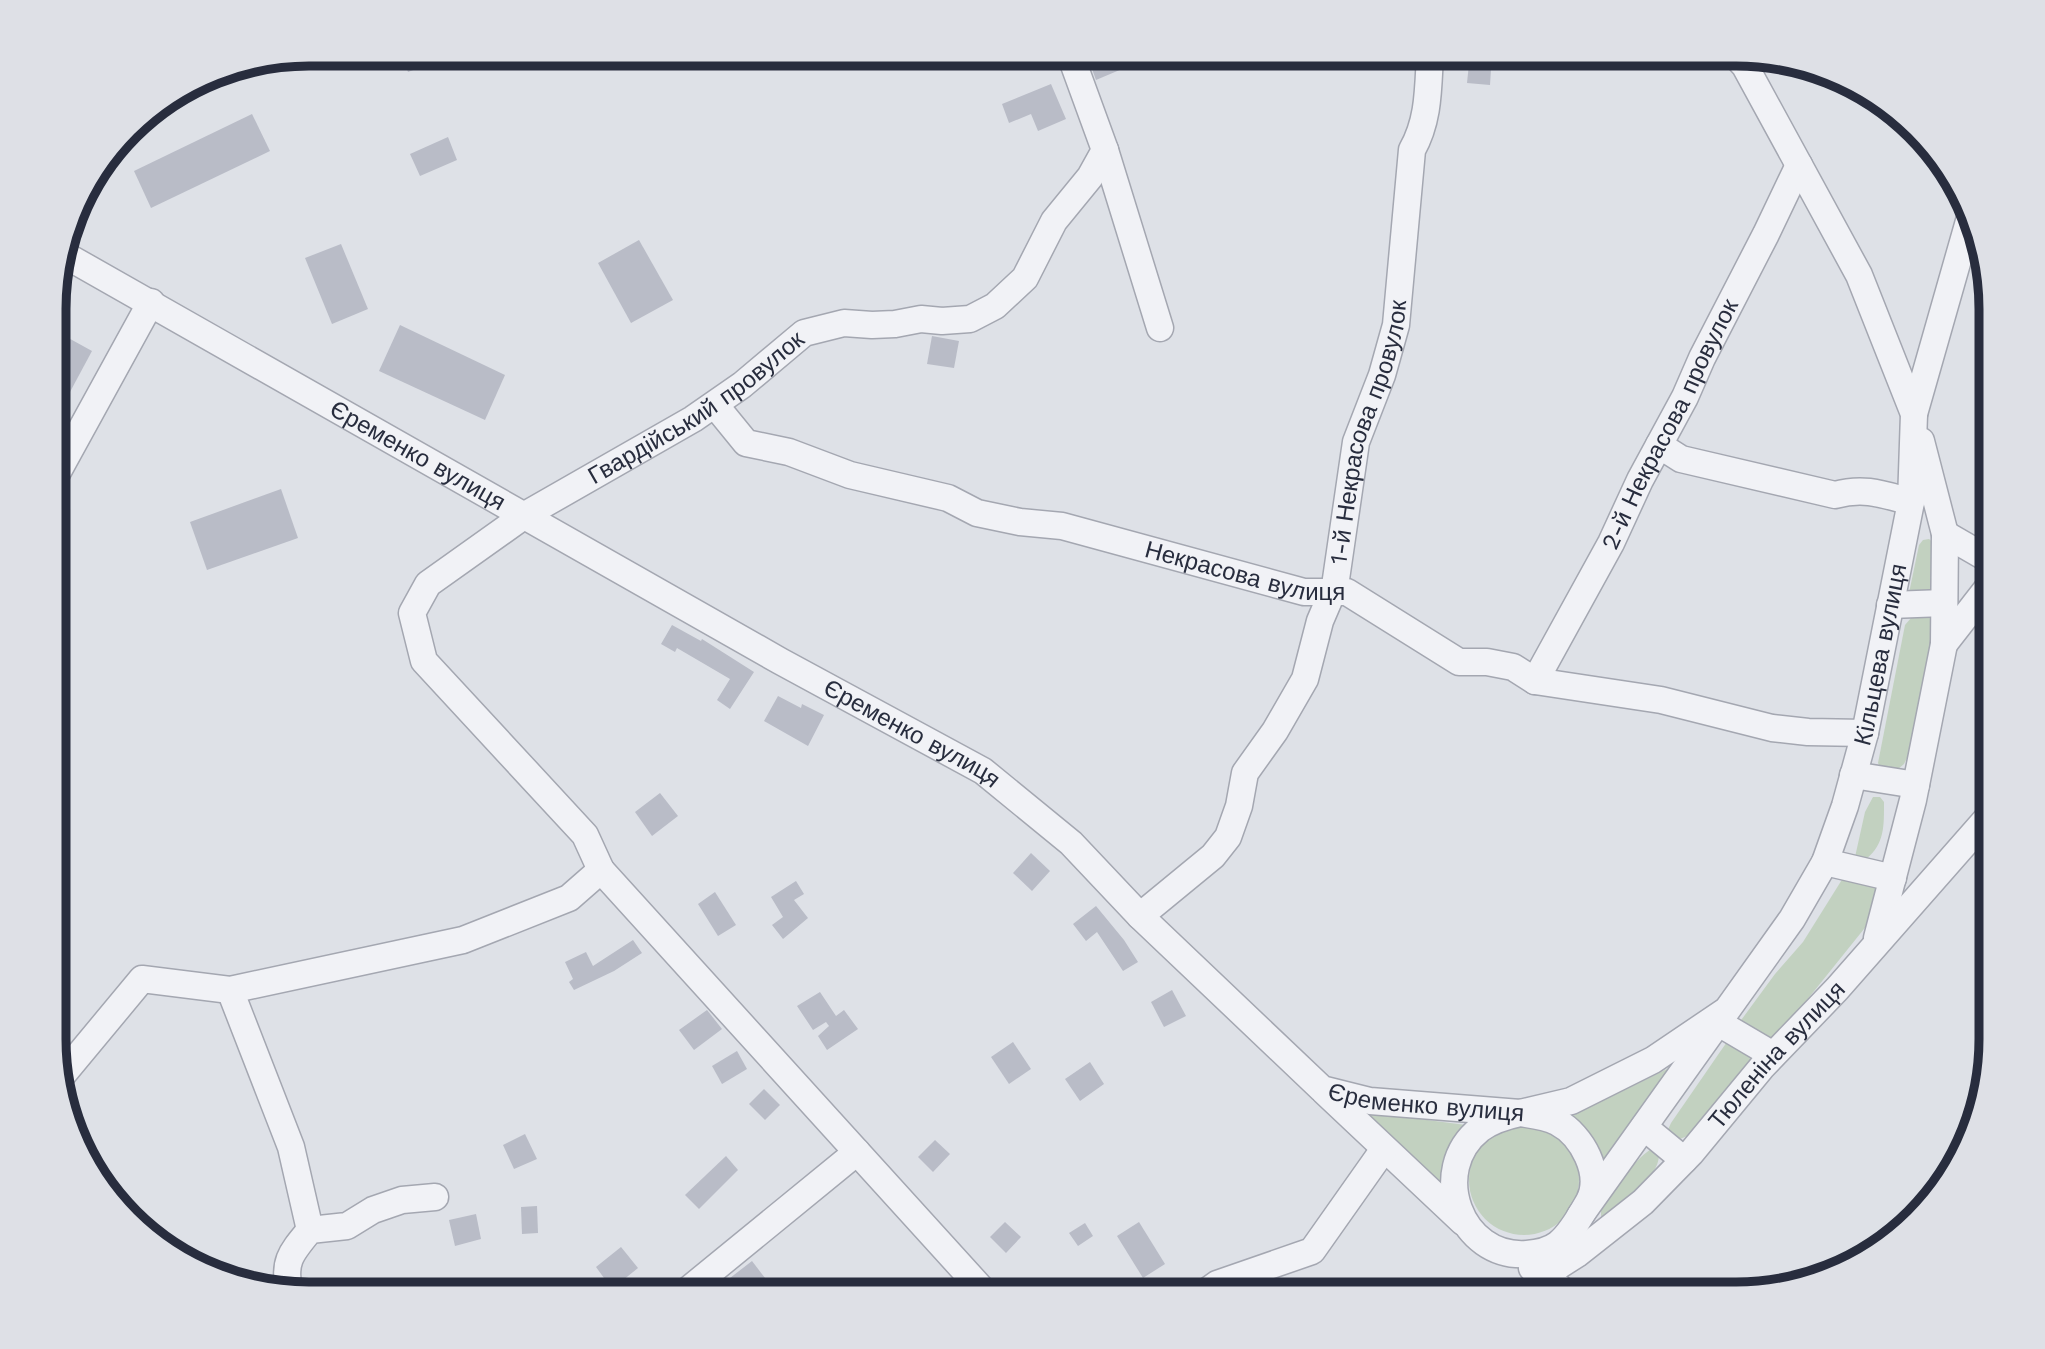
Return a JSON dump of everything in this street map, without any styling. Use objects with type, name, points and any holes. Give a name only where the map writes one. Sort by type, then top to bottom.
[{"type":"street","points":[[1074,66],[1105,150],[1160,328]]},
{"type":"street","name":"1-й Некрасова провулок","points":[[1140,916],[1213,856],[1228,837],[1239,806],[1245,773],[1275,731],[1305,679],[1320,621],[1333,593],[1356,442],[1382,375],[1396,324],[1412,150],[1420,136],[1427,111],[1429,66]]},
{"type":"street","name":"Кільцева вулиця","points":[[1540,1282],[1559,1243],[1792,919],[1825,862],[1865,733],[1911,502],[1914,414],[1859,275],[1746,67]]},
{"type":"street","name":"Гвардійський провулок","points":[[975,1282],[601,870],[585,835],[424,661],[412,613],[428,584],[525,515],[715,405],[804,333],[844,323],[872,325],[921,319],[970,319],[995,306],[1025,278],[1054,222],[1090,177],[1105,150]]},
{"type":"street","name":"2-й Некрасова провулок","points":[[1535,681],[1611,543],[1799,165]]},
{"type":"street","points":[[1875,943],[1916,785],[1944,644],[1945,534],[1914,414],[1966,232]]},
{"type":"street","name":"Єременко вулиця","points":[[73,259],[780,661],[983,771],[1071,843],[1140,916],[1322,1089],[1370,1101],[1520,1113],[1571,1101],[1653,1060],[1720,1017]]},
{"type":"street","points":[[66,457],[151,302]]},
{"type":"street","name":"Некрасова вулиця","points":[[715,405],[746,443],[789,452],[850,475],[948,498],[977,513],[1020,522],[1062,526],[1304,592],[1347,593],[1459,662],[1487,662],[1513,667],[1535,681],[1661,700],[1772,728],[1865,733]]},
{"type":"street","points":[[1659,445],[1681,459],[1835,495],[1853,490],[1871,491],[1911,502]]},
{"type":"street","points":[[1945,534],[1978,553]]},
{"type":"street","points":[[1944,644],[1978,600]]},
{"type":"street","points":[[1890,605],[1944,603]]},
{"type":"street","points":[[1853,775],[1916,785]]},
{"type":"street","name":"Тюленіна вулиця","points":[[1543,1282],[1643,1202],[1684,1160],[1773,1055],[1837,989],[1978,828]]},
{"type":"street","points":[[1825,862],[1893,878]]},
{"type":"street","points":[[69,1067],[142,979],[230,990],[463,940],[569,898],[601,870]]},
{"type":"street","points":[[230,990],[292,1147],[310,1230]]},
{"type":"street","points":[[1720,1017],[1773,1055]]},
{"type":"street","points":[[1322,1089],[1485,1243],[1535,1282]]},
{"type":"street","points":[[1467,1225],[1460,1213],[1453,1187],[1457,1160],[1463,1148],[1481,1128],[1493,1121],[1520,1113]]},
{"type":"street","name":"Кільцева вулиця","points":[[1520,1113],[1546,1118],[1559,1124],[1579,1142],[1591,1167],[1593,1181],[1593,1195],[1580,1216]]},
{"type":"street","points":[[1644,1127],[1684,1160]]},
{"type":"street","points":[[1220,1282],[1312,1251],[1384,1149]]},
{"type":"street","points":[[697,1282],[857,1152]]},
{"type":"street","points":[[287,1281],[285,1271],[294,1250],[310,1230],[347,1226],[373,1210],[402,1200],[435,1197]]},
{"type":"street","points":[[1496,1249],[1509,1253],[1536,1253],[1559,1243]]},
{"type":"green space","points":[[1929,539],[1935,544],[1933,591],[1909,593],[1919,545],[1923,540]]},
{"type":"green space","points":[[1919,613],[1931,614],[1934,627],[1909,754],[1898,769],[1880,767],[1878,763],[1905,625]]},
{"type":"green space","points":[[1873,797],[1880,797],[1884,802],[1880,840],[1866,859],[1855,857],[1865,812]]},
{"type":"green space","points":[[1843,878],[1878,885],[1868,924],[1778,1036],[1768,1040],[1739,1023],[1775,974],[1803,942]]},
{"type":"green space","points":[[1731,1036],[1755,1058],[1692,1133],[1678,1139],[1665,1136],[1671,1123]]},
{"type":"green space","points":[[1671,1067],[1605,1166],[1570,1117]]},
{"type":"green space","points":[[1365,1112],[1466,1125],[1441,1183]]},
{"type":"green space","points":[[1524,1125],[1545,1129],[1563,1141],[1575,1159],[1579,1180],[1575,1201],[1563,1219],[1545,1231],[1524,1235],[1503,1231],[1485,1219],[1473,1201],[1469,1180],[1473,1159],[1485,1141],[1503,1129]]},
{"type":"green space","points":[[1658,1145],[1657,1164],[1646,1181],[1624,1202],[1601,1217],[1601,1211],[1626,1174],[1641,1157]]},
{"type":"building","points":[[406,66],[424,66],[408,72]]},
{"type":"building","points":[[1091,66],[1121,66],[1122,69],[1096,80]]},
{"type":"building","points":[[1469,66],[1491,66],[1490,85],[1467,83]]},
{"type":"building","points":[[1051,84],[1066,119],[1038,131],[1031,114],[1009,123],[1002,104]]},
{"type":"building","points":[[252,114],[270,151],[151,208],[134,171]]},
{"type":"building","points":[[448,137],[457,160],[420,176],[410,154]]},
{"type":"building","points":[[639,240],[673,300],[631,323],[598,263]]},
{"type":"building","points":[[341,244],[368,309],[332,324],[305,258]]},
{"type":"building","points":[[400,325],[505,375],[485,420],[379,371]]},
{"type":"building","points":[[932,336],[959,341],[954,368],[927,364]]},
{"type":"building","points":[[66,337],[92,351],[66,399]]},
{"type":"building","points":[[281,489],[298,538],[207,570],[190,522]]},
{"type":"building","points":[[672,625],[701,641],[702,639],[754,672],[730,709],[717,700],[730,679],[677,648],[675,652],[661,644]]},
{"type":"building","points":[[778,696],[801,708],[802,704],[824,715],[808,746],[764,721]]},
{"type":"building","points":[[660,793],[678,816],[652,836],[635,812]]},
{"type":"building","points":[[1031,853],[1050,871],[1032,891],[1013,873]]},
{"type":"building","points":[[796,881],[804,894],[794,900],[808,918],[783,939],[772,925],[783,917],[771,897]]},
{"type":"building","points":[[715,892],[736,925],[718,936],[698,904]]},
{"type":"building","points":[[1096,906],[1138,962],[1123,971],[1097,932],[1086,941],[1073,924]]},
{"type":"building","points":[[633,940],[642,953],[614,971],[574,990],[569,982],[573,979],[565,962],[586,952],[593,966]]},
{"type":"building","points":[[1172,990],[1186,1016],[1164,1027],[1151,1002]]},
{"type":"building","points":[[820,992],[836,1016],[844,1010],[858,1029],[827,1050],[818,1036],[829,1026],[826,1022],[813,1030],[797,1006]]},
{"type":"building","points":[[707,1010],[722,1029],[694,1050],[679,1030]]},
{"type":"building","points":[[1013,1042],[1031,1069],[1009,1084],[991,1057]]},
{"type":"building","points":[[737,1051],[747,1069],[722,1084],[712,1066]]},
{"type":"building","points":[[1090,1062],[1104,1084],[1080,1101],[1065,1079]]},
{"type":"building","points":[[764,1089],[780,1105],[765,1120],[749,1104]]},
{"type":"building","points":[[525,1134],[537,1159],[514,1169],[503,1145]]},
{"type":"building","points":[[935,1140],[950,1154],[933,1172],[918,1157]]},
{"type":"building","points":[[726,1156],[738,1170],[699,1209],[685,1195]]},
{"type":"building","points":[[537,1206],[538,1233],[522,1234],[521,1207]]},
{"type":"building","points":[[476,1214],[481,1239],[455,1246],[449,1220]]},
{"type":"building","points":[[1005,1222],[1021,1237],[1006,1253],[990,1237]]},
{"type":"building","points":[[1139,1222],[1165,1264],[1143,1278],[1117,1236]]},
{"type":"building","points":[[1085,1223],[1093,1236],[1078,1246],[1069,1233]]},
{"type":"building","points":[[621,1247],[638,1268],[621,1282],[607,1282],[596,1267]]},
{"type":"building","points":[[752,1261],[768,1282],[725,1282]]}]
